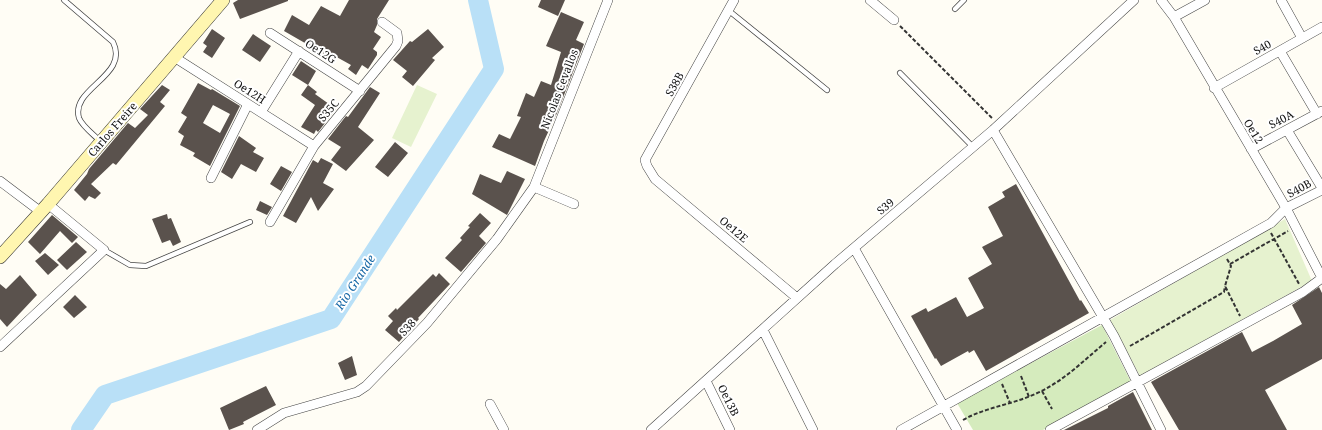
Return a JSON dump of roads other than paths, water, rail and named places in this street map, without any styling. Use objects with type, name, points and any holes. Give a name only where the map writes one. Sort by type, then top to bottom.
[{"type":"street","name":"Carlos Freire","points":[[0,257],[44,208],[222,0]]},
{"type":"street","name":"Nicolas Cevallos","points":[[534,187],[608,0]]},
{"type":"street","name":"S38B","points":[[655,179],[645,160],[734,0]]},
{"type":"street","points":[[870,0],[894,20]]},
{"type":"street","name":"S39","points":[[651,430],[854,248],[996,128],[1134,0]]},
{"type":"street","name":"Oe12","points":[[1161,0],[1174,17],[1214,88],[1286,208],[1322,278]]},
{"type":"street","points":[[1174,17],[1204,0]]},
{"type":"street","points":[[1281,0],[1302,38]]},
{"type":"street","name":"S35C","points":[[270,222],[314,146],[360,91],[398,41],[397,33],[382,22]]},
{"type":"street","name":"S40","points":[[1214,88],[1322,27]]},
{"type":"street","name":"Oe12G","points":[[270,32],[360,91]]},
{"type":"street","points":[[261,112],[299,51]]},
{"type":"street","points":[[1280,51],[1319,113]]},
{"type":"street","name":"Oe12H","points":[[174,57],[314,146]]},
{"type":"street","points":[[211,178],[248,104]]},
{"type":"street","name":"S40A","points":[[1251,149],[1319,113]]},
{"type":"street","points":[[996,128],[1114,336],[1161,430]]},
{"type":"street","points":[[1287,130],[1322,189]]},
{"type":"street","name":"Oe12E","points":[[655,179],[797,298]]},
{"type":"street","points":[[0,181],[44,208],[104,250],[0,347]]},
{"type":"street","points":[[534,187],[574,204]]},
{"type":"street","name":"S38","points":[[257,430],[284,413],[357,392],[366,386],[427,323],[497,239],[534,187]]},
{"type":"street","name":"S40B","points":[[901,430],[1271,223],[1286,208],[1322,189]]},
{"type":"street","points":[[854,248],[955,427]]},
{"type":"street","points":[[1050,430],[1138,384],[1244,325],[1303,292],[1322,278]]},
{"type":"street","points":[[763,330],[813,430]]},
{"type":"street","name":"Oe13B","points":[[706,381],[730,430]]},
{"type":"street","points":[[490,404],[504,430]]},
{"type":"lane","points":[[64,0],[113,42],[118,51],[117,59],[110,70],[81,102],[78,111],[79,120],[101,142]]},
{"type":"lane","points":[[955,9],[964,0]]},
{"type":"lane","points":[[728,10],[827,90]]},
{"type":"lane","points":[[900,73],[973,147]]},
{"type":"lane","points":[[104,250],[130,265],[146,266],[250,222]]},
{"type":"waterway","name":"Rio Grande","points":[[81,430],[105,395],[331,319],[494,69],[478,0]]}]
